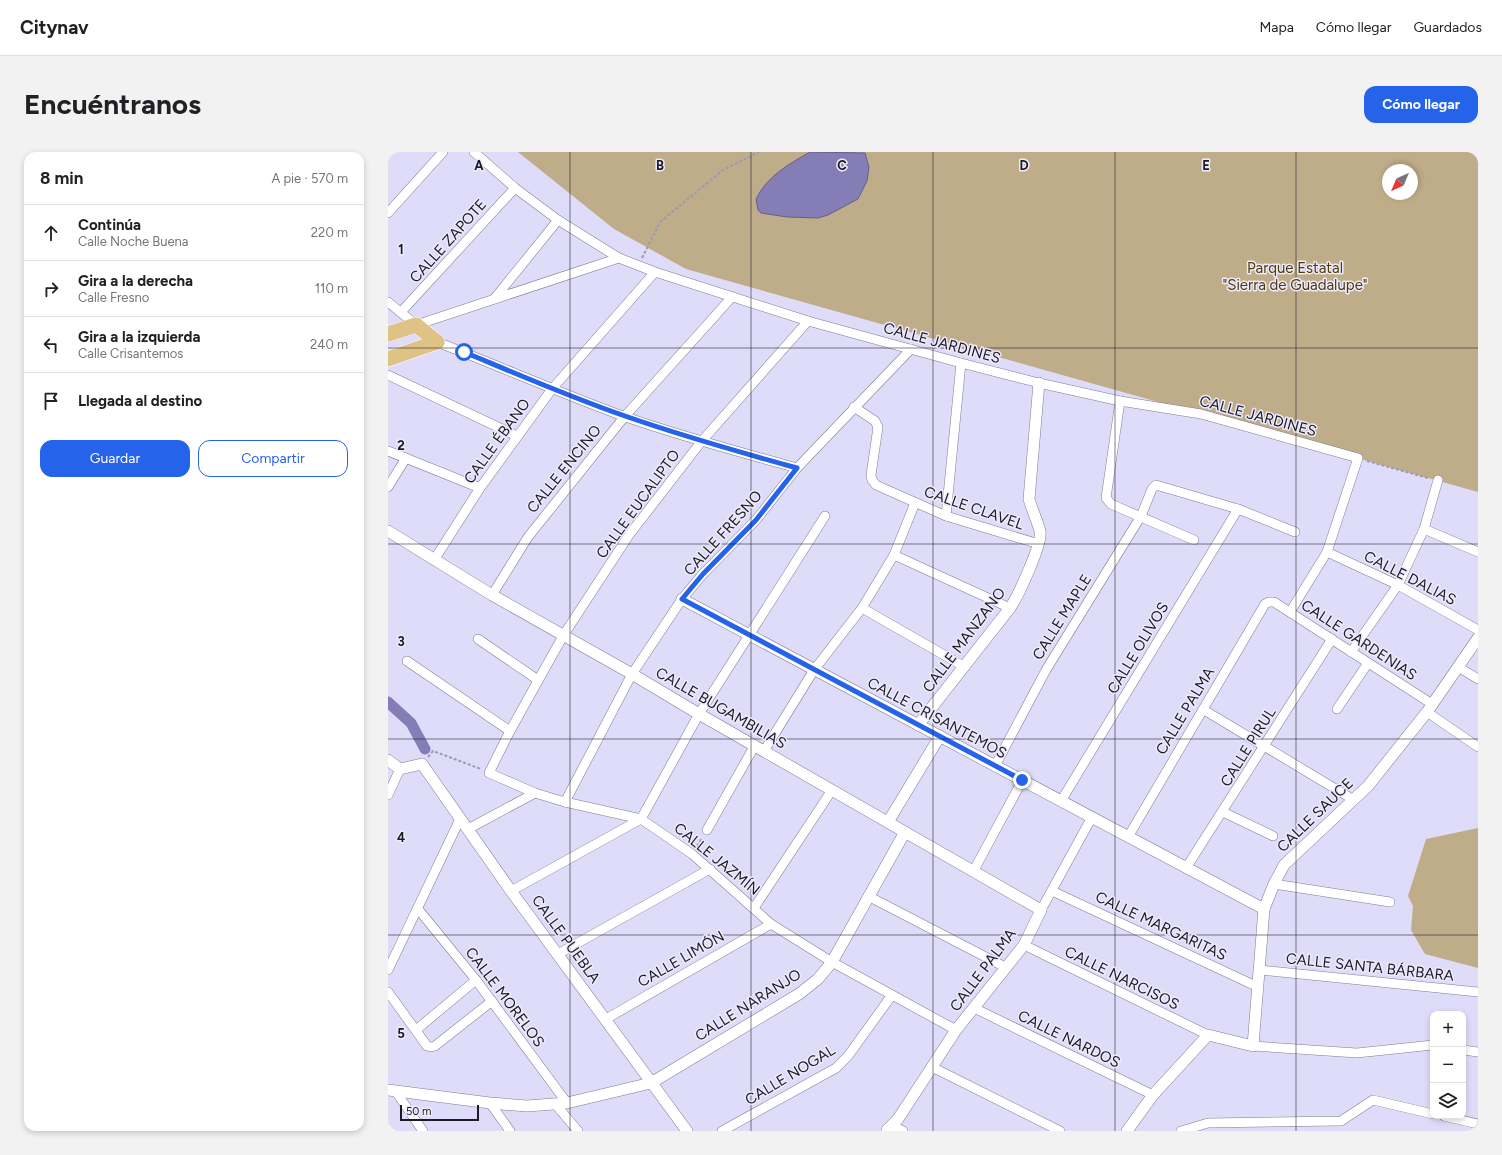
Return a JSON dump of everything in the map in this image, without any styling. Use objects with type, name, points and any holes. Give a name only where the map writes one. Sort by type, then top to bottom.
[{"type":"main road","points":[[388,334],[416,325],[437,342]]},
{"type":"main road","points":[[388,359],[437,342]]},
{"type":"street","points":[[388,213],[443,152]]},
{"type":"street","name":"CALLE JARDINES","points":[[474,152],[515,188],[558,220],[619,258],[655,272],[808,321],[961,363],[1039,383],[1120,401],[1201,414],[1358,458]]},
{"type":"street","name":"CALLE ZAPOTE","points":[[401,312],[515,188]]},
{"type":"street","points":[[496,298],[558,220]]},
{"type":"street","points":[[388,302],[416,325],[619,258]]},
{"type":"street","name":"CALLE ÉBANO","points":[[434,560],[480,488],[552,389],[655,272]]},
{"type":"street","name":"CALLE ENCINO","points":[[492,595],[528,537],[625,416],[732,296]]},
{"type":"street","name":"CALLE EUCALIPTO","points":[[489,773],[510,731],[563,636],[629,535],[701,442],[808,321]]},
{"type":"street","points":[[437,342],[552,389],[625,416],[701,442],[797,468]]},
{"type":"street","name":"CALLE FRESNO","points":[[565,802],[632,674],[682,599],[703,574],[756,520],[797,468],[911,349]]},
{"type":"street","points":[[946,516],[961,363]]},
{"type":"street","points":[[388,375],[517,436]]},
{"type":"street","name":"CALLE MANZANO","points":[[918,724],[965,667],[1010,608],[1018,595],[1039,544],[1041,532],[1033,515],[1029,499],[1039,383]]},
{"type":"street","points":[[1120,401],[1106,498],[1111,504],[1194,540]]},
{"type":"street","name":"CALLE CLAVEL","points":[[854,407],[875,421],[878,427],[871,475],[872,480],[876,485],[946,516],[1039,544]]},
{"type":"street","points":[[388,451],[480,488]]},
{"type":"street","points":[[388,487],[406,458]]},
{"type":"street","points":[[1290,612],[1327,552],[1358,458]]},
{"type":"street","points":[[1351,652],[1398,585],[1424,529],[1438,480]]},
{"type":"street","name":"CALLE MAPLE","points":[[995,766],[1046,670],[1141,516],[1152,489],[1156,485],[1238,509]]},
{"type":"street","points":[[707,830],[760,748],[814,670],[862,608],[894,555],[915,503]]},
{"type":"street","points":[[1238,509],[1295,532]]},
{"type":"street","name":"CALLE OLIVOS","points":[[1061,801],[1238,509]]},
{"type":"street","points":[[511,891],[641,819],[699,714],[748,634],[825,516]]},
{"type":"street","points":[[1424,529],[1478,552]]},
{"type":"street","name":"CALLE BUGAMBILIAS","points":[[388,531],[492,595],[974,870],[1041,910]]},
{"type":"street","name":"CALLE DALIAS","points":[[1327,552],[1398,585],[1478,630]]},
{"type":"street","points":[[894,555],[1010,608]]},
{"type":"street","name":"CALLE CRISANTEMOS","points":[[682,599],[1264,909]]},
{"type":"street","name":"CALLE GARDENIAS","points":[[1269,602],[1274,602],[1368,663],[1430,708],[1478,747]]},
{"type":"street","name":"CALLE PALMA","points":[[1128,837],[1265,604],[1269,602]]},
{"type":"street","points":[[862,608],[965,667]]},
{"type":"street","name":"CALLE SAUCE","points":[[1253,1046],[1264,909],[1274,884],[1284,865],[1368,786],[1430,708],[1478,638]]},
{"type":"street","points":[[478,639],[538,680]]},
{"type":"street","name":"CALLE PIRUL","points":[[1186,868],[1332,639]]},
{"type":"street","points":[[407,661],[510,731]]},
{"type":"street","points":[[1337,708],[1368,663]]},
{"type":"street","points":[[1458,668],[1478,679]]},
{"type":"street","points":[[1204,710],[1354,800]]},
{"type":"street","points":[[888,822],[940,736]]},
{"type":"street","points":[[388,760],[400,769],[422,764]]},
{"type":"street","name":"CALLE PUEBLA","points":[[422,764],[511,891],[606,1019],[651,1083],[688,1131]]},
{"type":"street","points":[[388,795],[400,769]]},
{"type":"street","name":"CALLE JAZMÍN","points":[[489,773],[535,792],[565,802],[641,819],[692,854],[754,908],[770,924],[832,962],[956,1030]]},
{"type":"street","points":[[974,870],[1022,780]]},
{"type":"street","points":[[754,908],[832,790]]},
{"type":"street","points":[[468,830],[535,792]]},
{"type":"street","points":[[1223,812],[1273,836]]},
{"type":"street","name":"CALLE PALMA","points":[[888,1129],[898,1119],[956,1030],[1024,945],[1041,910],[1092,818]]},
{"type":"street","points":[[388,970],[460,819]]},
{"type":"street","name":"CALLE NARANJO","points":[[392,1091],[490,1103],[556,1105],[651,1083],[799,994],[818,979],[832,962],[905,832]]},
{"type":"street","points":[[558,954],[710,869]]},
{"type":"street","points":[[1274,884],[1390,902]]},
{"type":"street","name":"CALLE MARGARITAS","points":[[1052,891],[1258,987]]},
{"type":"street","points":[[868,896],[1005,967]]},
{"type":"street","name":"CALLE MORELOS","points":[[418,909],[476,980],[568,1103]]},
{"type":"street","name":"CALLE LIMÓN","points":[[606,1019],[770,924]]},
{"type":"street","name":"CALLE NARCISOS","points":[[1024,945],[1208,1035]]},
{"type":"street","name":"CALLE SANTA BÁRBARA","points":[[1260,970],[1478,992]]},
{"type":"street","points":[[416,1030],[476,980]]},
{"type":"street","points":[[388,992],[427,1046],[431,1047],[435,1046],[492,1001]]},
{"type":"street","name":"CALLE NOGAL","points":[[722,1131],[836,1068],[848,1056],[892,995]]},
{"type":"street","name":"CALLE NARDOS","points":[[974,1008],[1153,1095]]},
{"type":"street","points":[[1127,1131],[1153,1095],[1208,1035],[1253,1046],[1357,1053],[1430,1045]]},
{"type":"street","points":[[1466,1050],[1478,1052]]},
{"type":"street","points":[[932,1067],[1060,1131]]},
{"type":"street","points":[[392,1091],[423,1131]]},
{"type":"street","points":[[1181,1131],[1208,1123],[1341,1122],[1373,1100],[1430,1113]]},
{"type":"street","points":[[490,1103],[510,1131]]},
{"type":"street","points":[[556,1105],[578,1131]]},
{"type":"street","points":[[1457,1119],[1478,1124]]},
{"type":"street","points":[[888,1129],[903,1131]]},
{"type":"path","points":[[638,266],[660,222],[723,170],[759,152]]},
{"type":"path","points":[[1358,458],[1438,480]]},
{"type":"path","points":[[422,764],[433,751],[489,773]]},
{"type":"path","points":[[692,854],[707,830]]},
{"type":"green space","name":"Parque Estatal \"Sierra de Guadalupe\"","points":[[518,152],[1478,152],[1478,492],[686,269],[614,229]]},
{"type":"green space","points":[[1478,828],[1478,968],[1425,954],[1411,930],[1413,906],[1408,896],[1426,839]]},
{"type":"shaded area","points":[[810,152],[865,153],[869,167],[867,181],[858,199],[828,215],[818,218],[787,217],[761,213],[758,210],[756,199],[766,184],[779,171]]},
{"type":"waterway","points":[[388,702],[411,723],[425,749]]},
{"type":"route","points":[[464,352],[552,389],[625,416],[701,442],[797,468],[756,520],[703,574],[682,599],[1022,780]]}]
